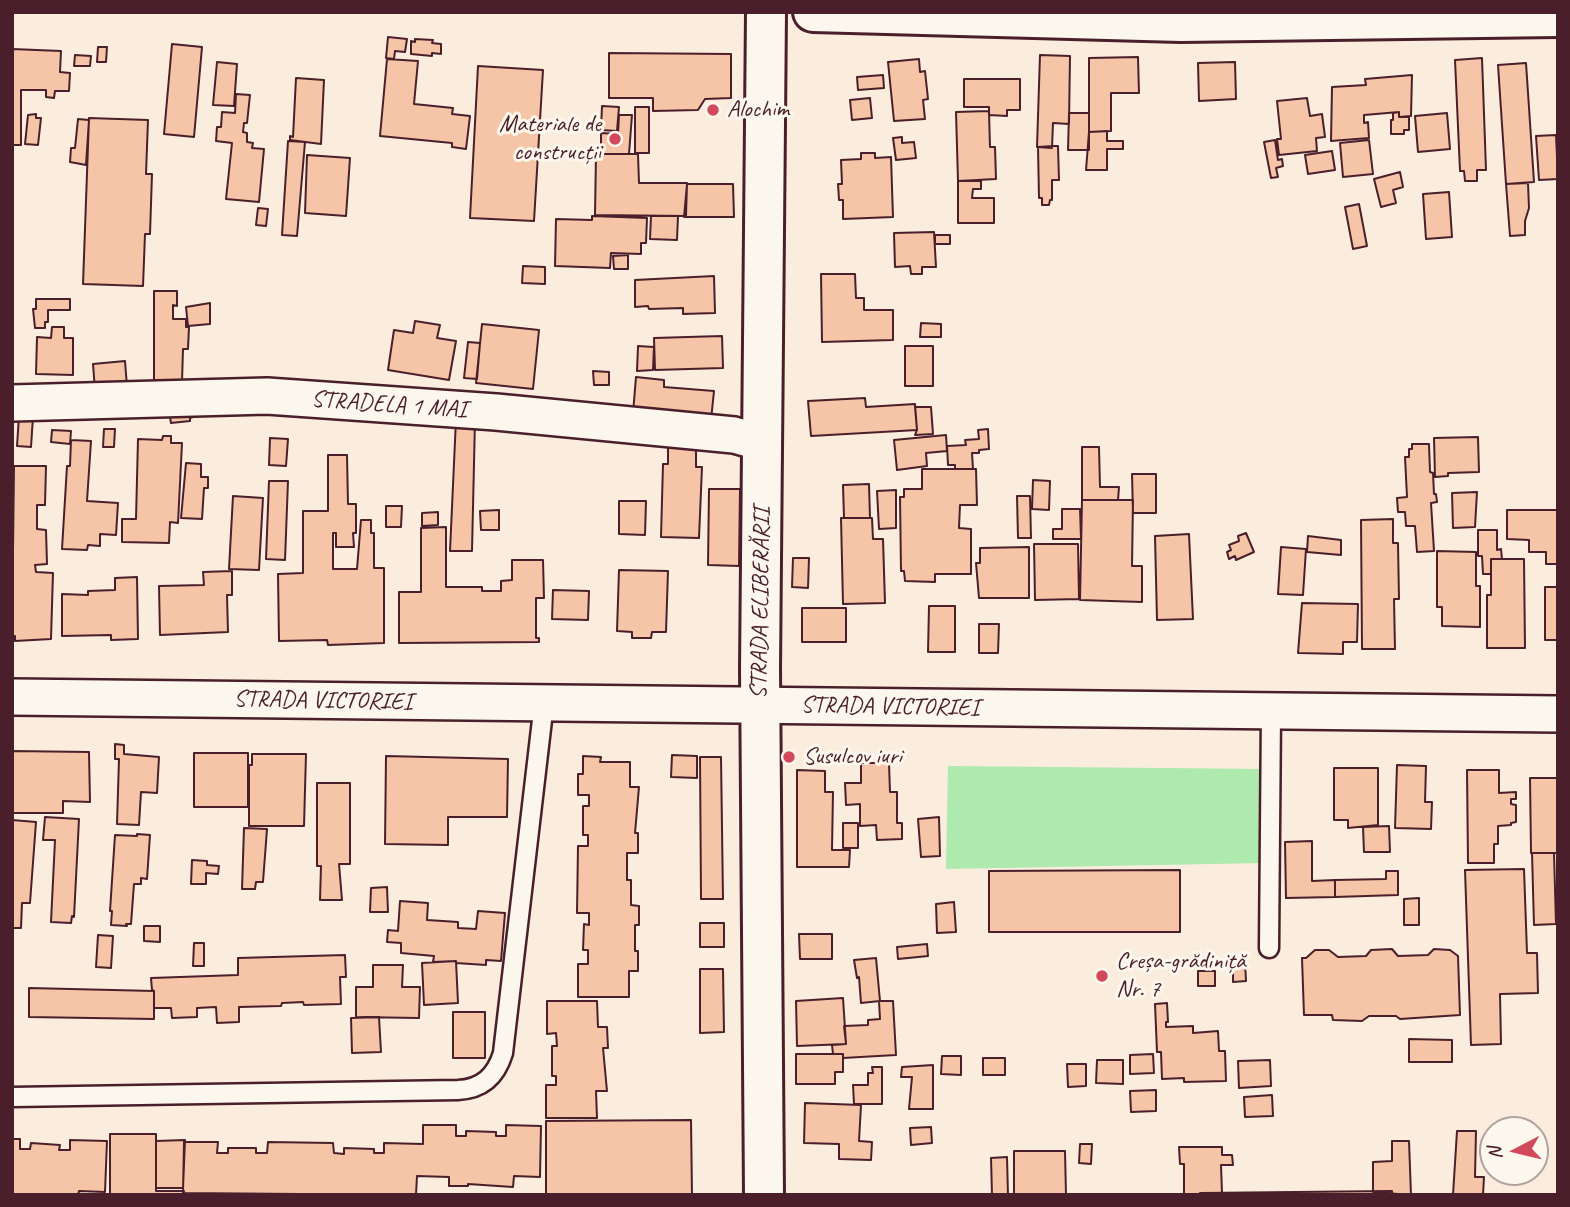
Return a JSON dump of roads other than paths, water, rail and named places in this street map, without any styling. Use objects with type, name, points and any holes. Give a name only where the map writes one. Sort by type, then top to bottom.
[{"type":"main road","name":"STRADA ELIBERĂRII","points":[[764,1195],[760,706],[766,12]]},
{"type":"main road","points":[[813,12],[1181,17],[1558,17]]},
{"type":"street","name":"STRADELA 1 MAI","points":[[12,403],[267,397],[549,417],[734,435],[763,443]]},
{"type":"street","name":"STRADA VICTORIEI","points":[[12,697],[1558,714]]},
{"type":"lane","points":[[12,1097],[468,1090],[485,1083],[498,1069],[503,1053],[544,703]]},
{"type":"lane","points":[[1269,948],[1271,712]]},
{"type":"place","name":"Alochim","points":[[713,110]]},
{"type":"place","name":"Materiale de construcții","points":[[615,139]]},
{"type":"place","name":"Susulcov iuri","points":[[789,757]]},
{"type":"place","name":"Creșa-grădiniță Nr. 7","points":[[1102,976]]}]
